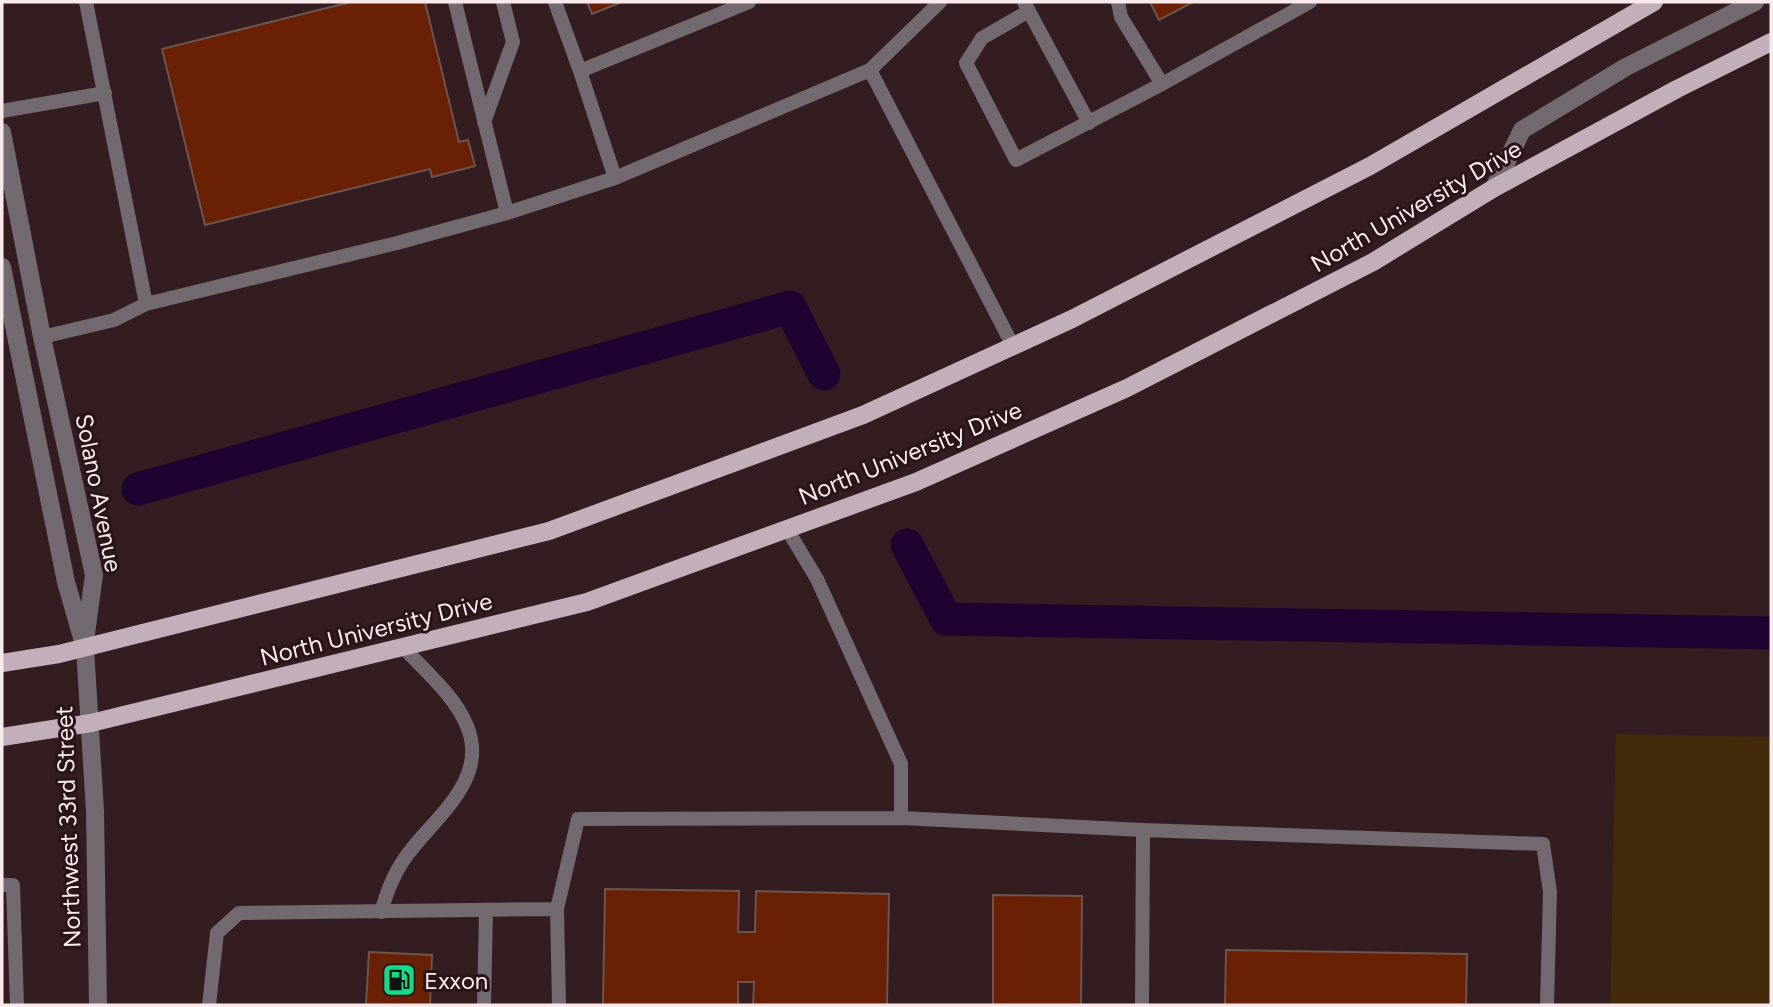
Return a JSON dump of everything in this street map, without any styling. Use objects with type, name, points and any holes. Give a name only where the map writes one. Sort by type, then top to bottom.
[{"type":"main road","points":[[2,663],[85,648],[549,531],[863,415],[1072,319],[1370,166],[1654,2]]},
{"type":"main road","name":"North University Drive","points":[[2,737],[91,723],[587,602],[916,482],[1127,388],[1373,262],[1494,188],[1771,41]]},
{"type":"street","points":[[1494,188],[1522,130],[1626,66],[1755,2]]},
{"type":"street","name":"Solano Avenue","points":[[2,132],[42,337],[94,575],[85,648]]},
{"type":"street","name":"Solano Avenue","points":[[2,267],[66,582],[85,648]]},
{"type":"street","name":"Northwest 33rd Street","points":[[85,648],[91,723],[97,1005]]},
{"type":"lane","points":[[86,2],[146,304]]},
{"type":"lane","points":[[455,2],[507,213]]},
{"type":"lane","points":[[483,123],[513,42],[503,2]]},
{"type":"lane","points":[[555,2],[615,178]]},
{"type":"lane","points":[[580,71],[749,2]]},
{"type":"lane","points":[[42,337],[114,320],[146,304],[507,213],[615,178],[870,70],[940,2]]},
{"type":"lane","points":[[1118,2],[1121,17],[1162,84]]},
{"type":"lane","points":[[1089,122],[1026,7],[982,38],[966,63],[1016,160],[1089,122],[1162,84],[1310,2]]},
{"type":"lane","points":[[870,70],[1013,346]]},
{"type":"lane","points":[[2,110],[105,93]]},
{"type":"lane","points":[[787,529],[817,579],[901,764],[901,818]]},
{"type":"lane","points":[[381,912],[390,881],[406,856],[466,782],[472,743],[468,726],[457,707],[403,647]]},
{"type":"lane","points":[[559,1005],[557,909],[578,819],[901,818],[1143,830],[1543,844],[1550,892],[1548,1005]]},
{"type":"lane","points":[[1142,1005],[1143,830]]},
{"type":"lane","points":[[2,885],[13,885],[17,1005]]},
{"type":"lane","points":[[209,1005],[217,933],[239,913],[557,909]]},
{"type":"lane","points":[[484,1005],[486,911]]},
{"type":"shaded area","points":[[1616,734],[1771,737],[1771,1005],[1610,1005]]},
{"type":"building","points":[[351,2],[425,2],[459,142],[468,140],[475,166],[432,177],[430,169],[205,225],[162,49]]},
{"type":"building","points":[[587,2],[622,2],[592,14]]},
{"type":"building","points":[[1150,2],[1193,2],[1159,20]]},
{"type":"building","points":[[605,889],[739,891],[738,932],[755,932],[756,891],[889,894],[887,1005],[753,1005],[754,982],[738,982],[738,1005],[603,1005]]},
{"type":"building","points":[[993,895],[1082,896],[1081,1005],[993,1005]]},
{"type":"building","points":[[1226,950],[1467,954],[1466,1005],[1225,1005]]},
{"type":"building","name":"Exxon","points":[[369,952],[432,955],[430,1005],[366,1005]]},
{"type":"waterway","points":[[138,489],[790,307],[824,374]]},
{"type":"waterway","points":[[907,545],[946,619],[1771,633]]},
{"type":"place","name":"Exxon","points":[[399,980]]}]
